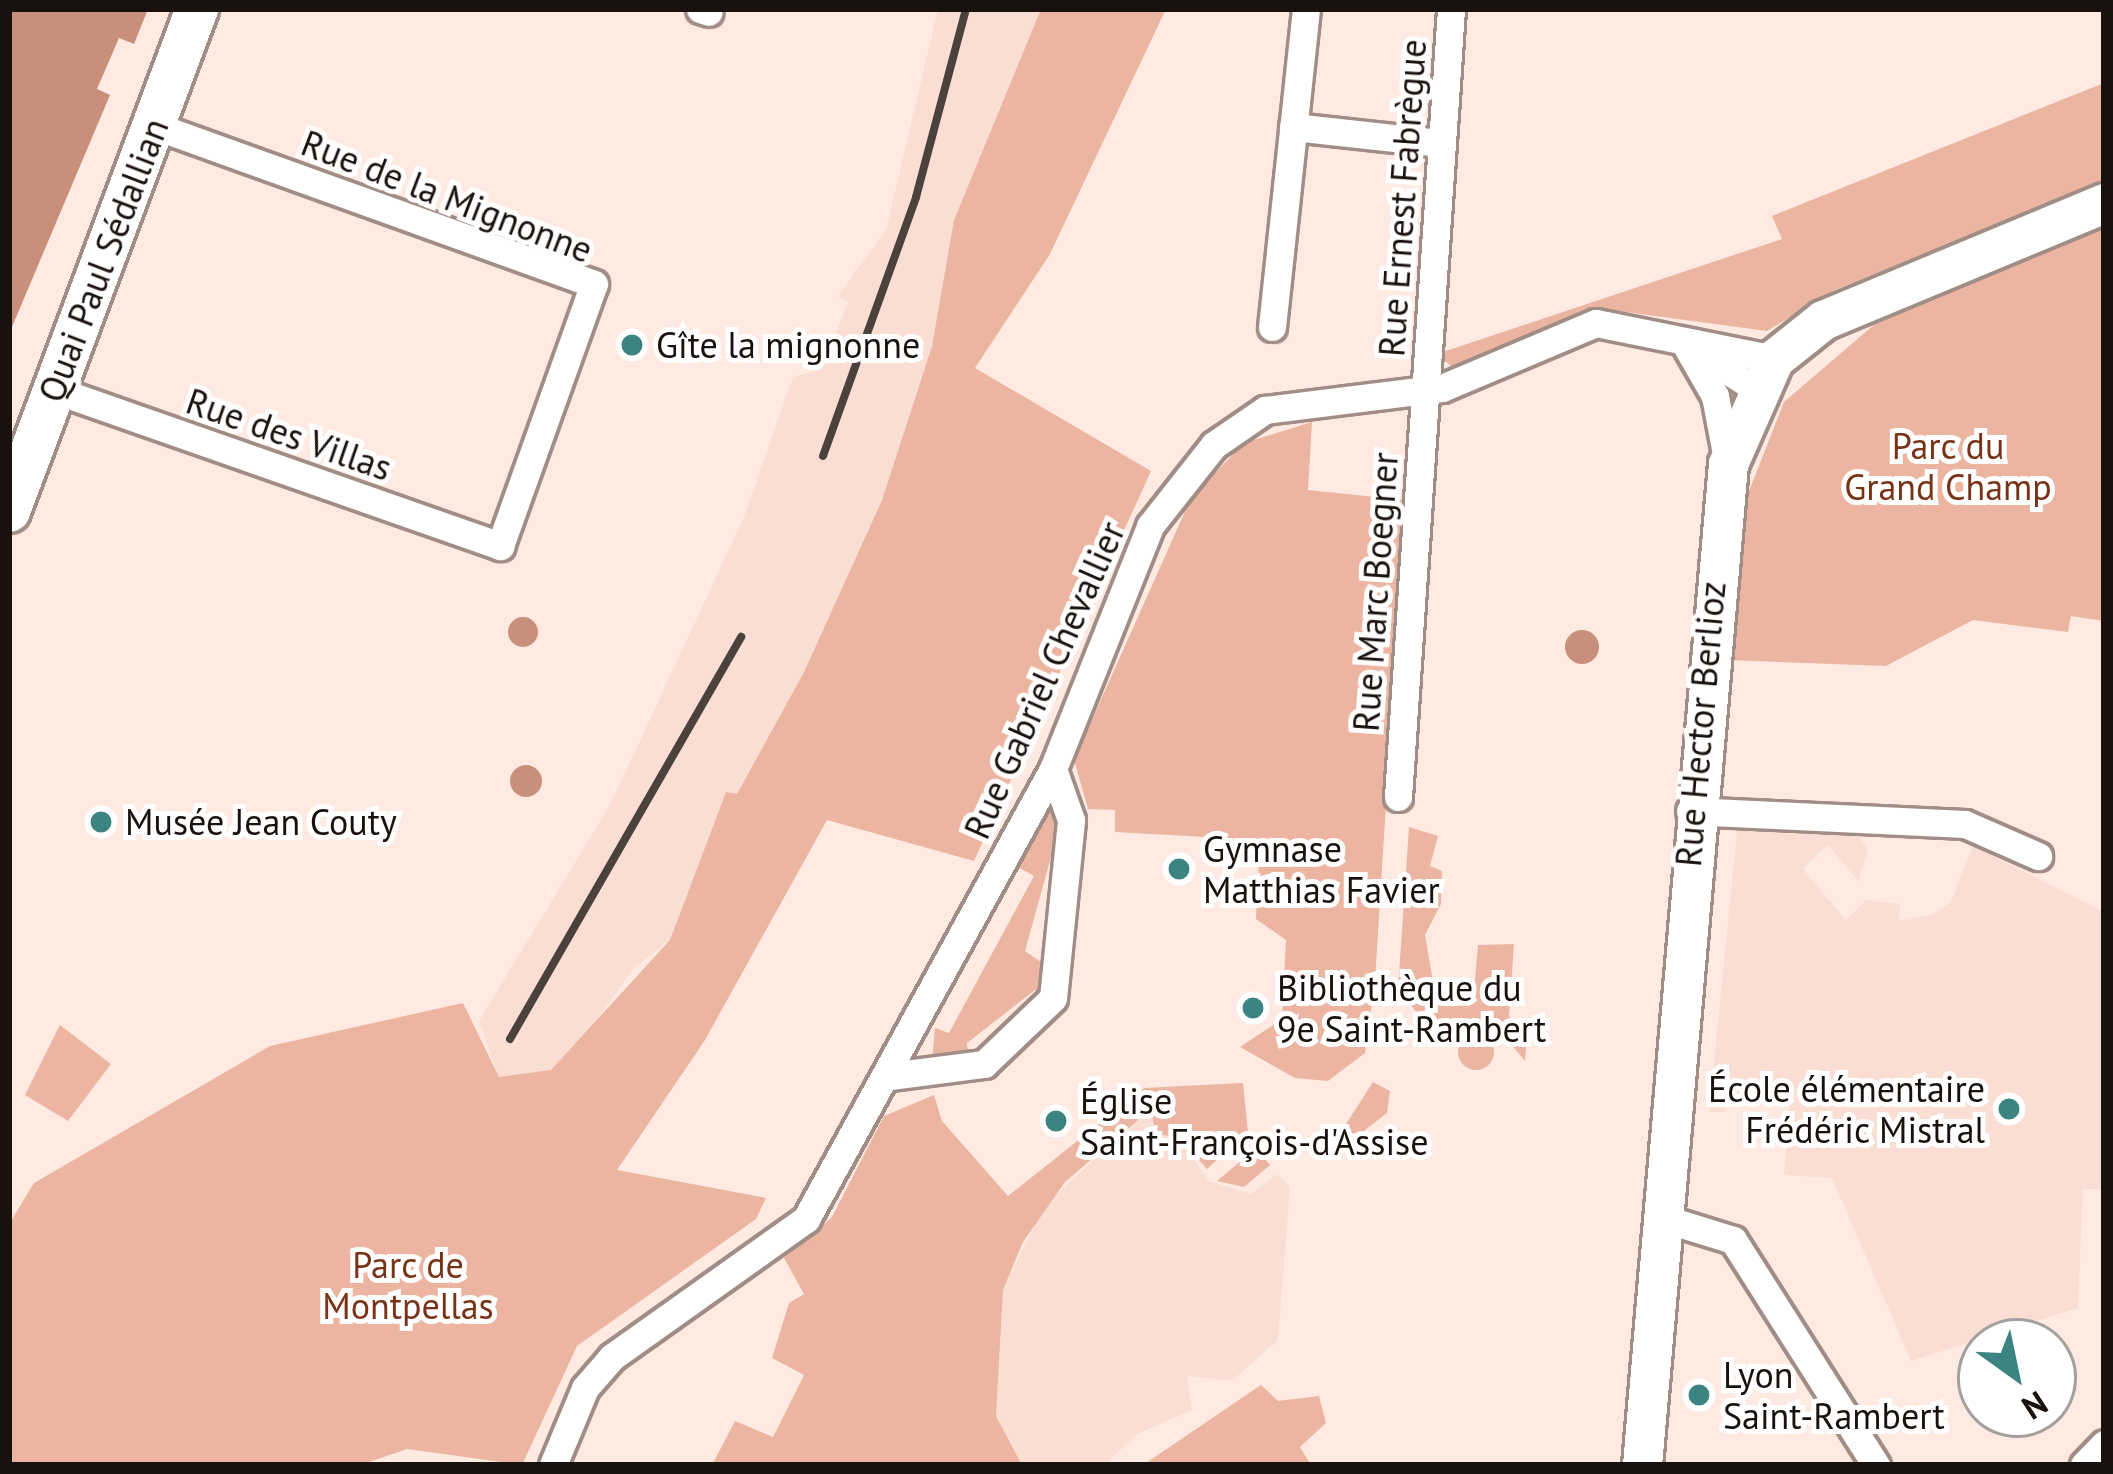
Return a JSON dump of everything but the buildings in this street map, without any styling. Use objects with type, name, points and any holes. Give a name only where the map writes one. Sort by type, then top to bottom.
[{"type":"main road","name":"Quai Paul Sédallian","points":[[9,511],[196,9]]},
{"type":"street","points":[[1272,327],[1306,9]]},
{"type":"street","name":"Rue Ernest Fabrègue","points":[[1425,392],[1451,9]]},
{"type":"street","name":"Rue de la Mignonne","points":[[154,127],[594,284],[500,546]]},
{"type":"street","points":[[1293,127],[1441,143]]},
{"type":"street","name":"Rue Hector Berlioz","points":[[1642,1465],[1690,811],[1727,464],[1766,375],[1823,320],[2104,203]]},
{"type":"street","name":"Rue Gabriel Chevallier","points":[[554,1465],[585,1388],[611,1357],[806,1219],[890,1076],[1053,769],[1150,526],[1214,445],[1265,410],[1425,392],[1596,322],[1684,342],[1766,375]]},
{"type":"street","points":[[1684,342],[1714,396],[1727,464]]},
{"type":"street","name":"Rue des Villas","points":[[55,391],[500,546]]},
{"type":"street","name":"Rue Marc Boegner","points":[[1398,797],[1425,392]]},
{"type":"street","points":[[890,1076],[984,1064],[1053,998],[1071,820],[1053,769]]},
{"type":"street","points":[[1690,811],[1965,824],[2038,856]]},
{"type":"street","points":[[1662,1219],[1733,1240],[1876,1465]]},
{"type":"street","points":[[2084,1465],[2104,1444]]},
{"type":"shaded area","points":[[9,9],[148,9],[134,44],[119,38],[97,89],[110,95],[9,334]]},
{"type":"shaded area","points":[[938,9],[1041,9],[954,220],[932,346],[882,500],[804,672],[737,795],[726,792],[670,940],[634,968],[573,1053],[551,1070],[499,1078],[479,1021],[611,803],[744,517],[793,377],[822,369],[848,302],[838,296],[886,230]]},
{"type":"shaded area","points":[[523,617],[534,621],[538,632],[534,643],[523,647],[512,643],[508,632],[512,621]]},
{"type":"shaded area","points":[[1582,630],[1594,635],[1599,647],[1594,659],[1582,664],[1570,659],[1565,647],[1570,635]]},
{"type":"shaded area","points":[[526,765],[537,770],[542,781],[537,792],[526,797],[515,792],[510,781],[515,770]]},
{"type":"shaded area","name":"École élémentaire Frédéric Mistral","points":[[1737,830],[1858,835],[1868,850],[1858,881],[1828,845],[1803,869],[1846,920],[1866,900],[1900,904],[1899,921],[1932,915],[1951,902],[1973,846],[2104,912],[2104,1189],[2083,1189],[2078,1308],[2046,1318],[1957,1318],[1957,1346],[1911,1361],[1832,1178],[1784,1175],[1790,1104],[1726,1098],[1725,1112],[1709,1112]]},
{"type":"shaded area","points":[[1157,1101],[1208,1181],[1251,1194],[1277,1174],[1290,1187],[1278,1340],[1232,1381],[1187,1376],[1192,1410],[1137,1434],[1105,1465],[1022,1465],[996,1416],[1003,1290],[1044,1206]]},
{"type":"green space","name":"Parc de Montpellas","points":[[1041,9],[1166,9],[1050,254],[975,368],[1151,471],[974,861],[827,820],[705,1040],[617,1170],[766,1198],[756,1219],[577,1346],[522,1465],[407,1449],[360,1465],[9,1465],[9,1224],[34,1183],[270,1046],[463,1003],[499,1077],[551,1070],[670,940],[726,792],[737,794],[804,672],[882,500],[932,346],[954,220]]},
{"type":"green space","points":[[2104,83],[2104,181],[1835,290],[1767,331],[1596,308],[1452,367],[1437,354],[1782,239],[1772,216]]},
{"type":"green space","name":"Parc du Grand Champ","points":[[2104,228],[2104,621],[2071,616],[2068,632],[1973,620],[1886,666],[1728,660],[1744,504],[1784,402],[1882,318]]},
{"type":"green space","points":[[1312,422],[1308,490],[1405,500],[1375,981],[1365,1053],[1328,1081],[1295,1078],[1240,1047],[1282,1019],[1286,940],[1256,919],[1260,840],[1115,832],[1115,810],[1088,809],[1074,760],[1191,498],[1244,443]]},
{"type":"green space","points":[[1053,804],[1061,821],[1025,951],[1054,971],[1045,996],[1035,990],[967,1043],[969,1062],[932,1061],[935,1028],[949,1033],[1034,876],[1018,867]]},
{"type":"green space","points":[[1409,827],[1438,836],[1430,866],[1442,871],[1441,904],[1425,935],[1434,987],[1474,991],[1478,945],[1514,944],[1509,1016],[1527,1036],[1525,1061],[1491,1020],[1430,1029],[1398,989]]},
{"type":"green space","points":[[60,1025],[111,1064],[68,1121],[25,1095]]},
{"type":"green space","points":[[1476,1034],[1488,1040],[1494,1052],[1488,1064],[1476,1070],[1464,1064],[1458,1052],[1464,1040]]},
{"type":"green space","points":[[1373,1082],[1390,1091],[1387,1113],[1360,1134],[1341,1132]]},
{"type":"green space","points":[[1243,1083],[1248,1132],[1207,1169],[1178,1136],[1156,1135],[1151,1109],[1065,1182],[1023,1242],[1003,1290],[996,1416],[1022,1465],[712,1465],[735,1421],[773,1437],[804,1375],[772,1358],[789,1303],[804,1294],[784,1258],[832,1217],[884,1116],[934,1095],[942,1121],[1008,1196],[1144,1088]]},
{"type":"green space","points":[[1256,1148],[1270,1165],[1244,1187],[1217,1181]]},
{"type":"green space","points":[[1261,1385],[1278,1401],[1319,1396],[1326,1423],[1300,1447],[1311,1465],[1143,1465]]},
{"type":"railway","points":[[823,456],[916,197],[966,9]]},
{"type":"railway","points":[[510,1039],[741,637]]},
{"type":"place","name":"Gîte la mignonne","points":[[632,345]]},
{"type":"place","name":"Musée Jean Couty","points":[[101,822]]},
{"type":"place","name":"Gymnase Matthias Favier","points":[[1179,869]]},
{"type":"place","name":"Bibliothèque du 9e Saint-Rambert","points":[[1253,1008]]},
{"type":"place","name":"École élémentaire Frédéric Mistral","points":[[2009,1109]]},
{"type":"place","name":"Église Saint-François-d'Assise","points":[[1056,1121]]},
{"type":"place","name":"Lyon Saint-Rambert","points":[[1699,1395]]}]
